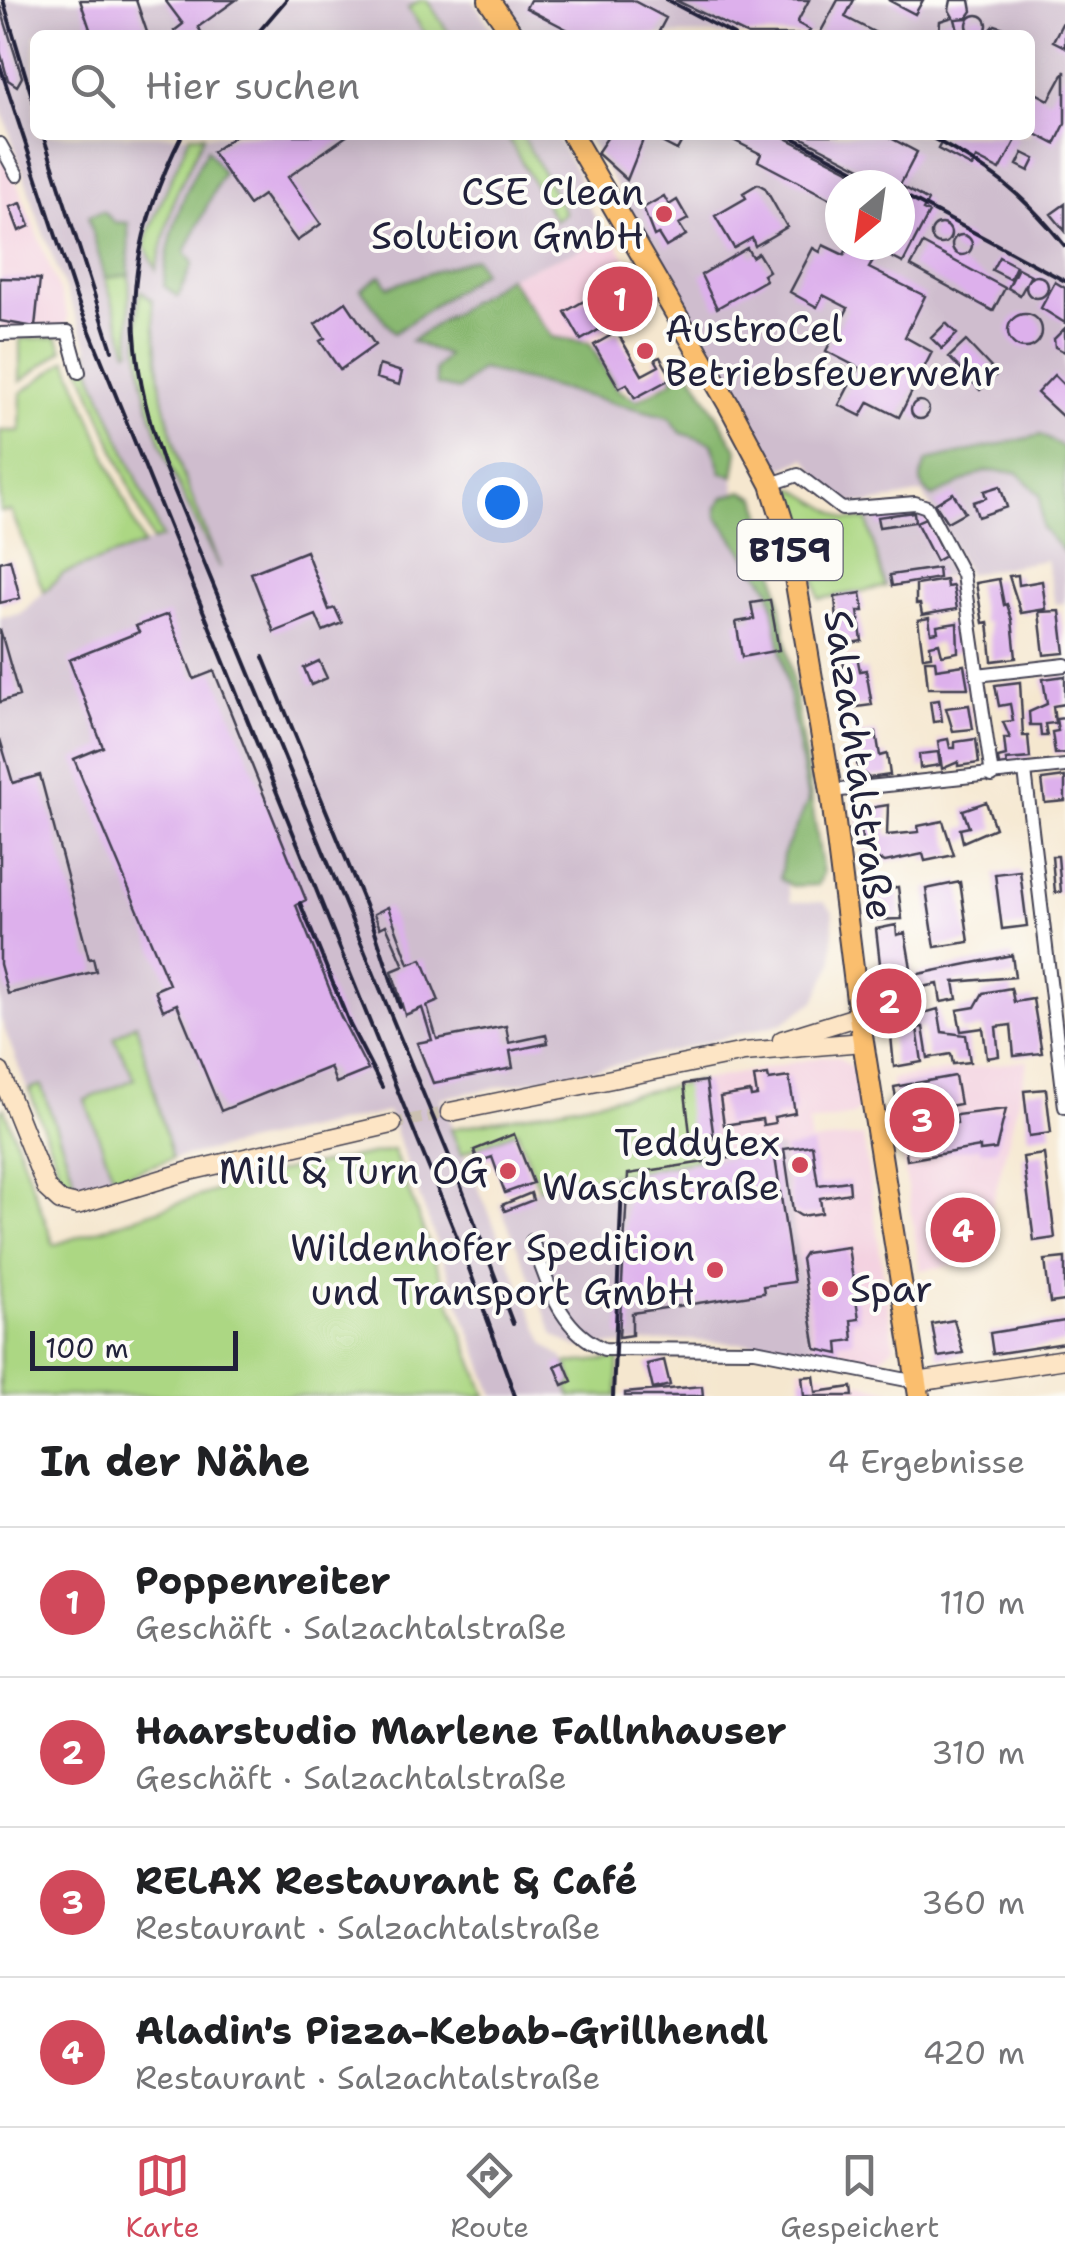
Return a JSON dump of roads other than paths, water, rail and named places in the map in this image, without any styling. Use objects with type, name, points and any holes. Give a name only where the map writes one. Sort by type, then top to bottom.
[{"type":"main road","points":[[489,0],[510,30]]},
{"type":"main road","name":"Salzachtalstraße","points":[[575,140],[770,484],[788,542],[832,791],[863,1042],[918,1389]]},
{"type":"street","points":[[0,144],[18,175]]},
{"type":"street","points":[[0,334],[68,332],[79,372]]},
{"type":"street","points":[[770,484],[798,474],[842,509],[914,503],[927,507],[963,576],[992,776]]},
{"type":"street","points":[[977,675],[1065,666]]},
{"type":"street","points":[[832,791],[1065,766]]},
{"type":"street","points":[[1025,772],[1065,1107]]},
{"type":"street","points":[[450,1112],[744,1052],[860,1016]]},
{"type":"street","points":[[744,1052],[863,1042]]},
{"type":"street","points":[[0,1072],[5,1101],[47,1190],[60,1202],[77,1205],[189,1171],[392,1124]]},
{"type":"street","points":[[532,1241],[562,1317],[584,1341],[604,1350],[754,1350],[918,1389],[1065,1360]]},
{"type":"tunnel","points":[[392,1124],[450,1112]]},
{"type":"railway","points":[[3,0],[30,90]]},
{"type":"railway","points":[[260,30],[286,0]]},
{"type":"railway","points":[[667,0],[724,30]]},
{"type":"railway","points":[[0,66],[76,297],[463,1252],[515,1396]]},
{"type":"railway","points":[[45,140],[112,350]]},
{"type":"railway","points":[[180,140],[148,218],[139,258],[135,337],[149,419],[163,463],[454,1168],[513,1324]]},
{"type":"railway","points":[[798,140],[855,170]]},
{"type":"railway","points":[[936,140],[1002,182],[1065,246]]},
{"type":"railway","points":[[915,201],[1065,281]]},
{"type":"railway","points":[[263,657],[372,922],[400,1007]]},
{"type":"railway","points":[[300,903],[350,1025],[382,1087]]},
{"type":"railway","points":[[613,1396],[622,1185]]},
{"type":"place","name":"CSE Clean Solution GmbH","points":[[664,214]]},
{"type":"place","name":"Poppenreiter","points":[[620,299]]},
{"type":"place","name":"AustroCel Betriebsfeuerwehr","points":[[645,351]]},
{"type":"place","name":"Haarstudio Marlene Fallnhauser","points":[[889,1001]]},
{"type":"place","name":"RELAX Restaurant & Café","points":[[922,1120]]},
{"type":"place","name":"Teddytex Waschstraße","points":[[800,1165]]},
{"type":"place","name":"Mill & Turn OG","points":[[508,1171]]},
{"type":"place","name":"Aladin's Pizza-Kebab-Grillhendl","points":[[963,1230]]},
{"type":"place","name":"Wildenhofer Spedition und Transport GmbH","points":[[715,1270]]},
{"type":"place","name":"Spar","points":[[830,1289]]}]
